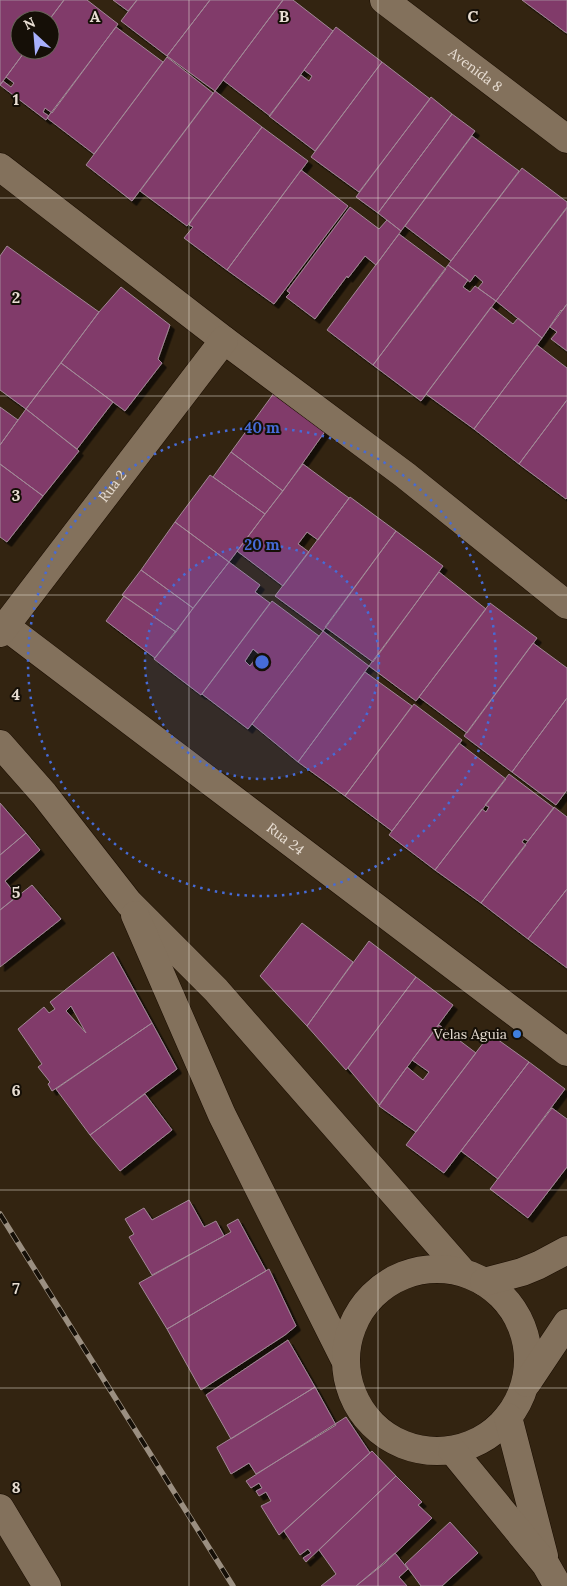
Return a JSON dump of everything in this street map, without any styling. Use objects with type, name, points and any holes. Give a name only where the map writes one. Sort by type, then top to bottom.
[{"type":"street","name":"Avenida 8","points":[[384,0],[567,139]]},
{"type":"street","points":[[0,167],[224,340],[405,475],[567,605]]},
{"type":"street","name":"Rua 2","points":[[3,630],[224,340]]},
{"type":"street","name":"Rua 24","points":[[3,630],[567,1052]]},
{"type":"street","points":[[0,744],[44,794],[130,902],[216,990],[473,1276],[500,1294],[520,1321],[528,1353],[524,1387]]},
{"type":"street","points":[[130,902],[222,1115],[344,1358],[348,1383],[362,1414],[386,1437],[418,1450],[452,1450],[483,1439],[508,1417],[524,1387],[567,1325]]},
{"type":"street","points":[[344,1358],[356,1318],[376,1291],[405,1274],[439,1268],[473,1276],[522,1272],[567,1250]]},
{"type":"street","points":[[508,1417],[552,1575]]},
{"type":"street","points":[[452,1450],[552,1575]]},
{"type":"street","points":[[0,1508],[47,1586]]},
{"type":"building","points":[[0,0],[64,0],[56,10],[10,10],[10,60],[19,60],[0,85]]},
{"type":"building","points":[[64,0],[87,0],[118,24],[52,113],[45,108],[43,112],[49,116],[46,120],[0,85],[3,81],[11,87],[14,83],[6,77],[19,60],[60,60],[60,10],[56,10]]},
{"type":"building","points":[[113,0],[137,0],[128,11]]},
{"type":"building","points":[[137,0],[210,0],[167,56],[121,21]]},
{"type":"building","points":[[210,0],[283,0],[215,91],[167,56]]},
{"type":"building","points":[[283,0],[293,0],[333,31],[270,116],[223,80]]},
{"type":"building","points":[[522,0],[567,0],[567,33],[565,32]]},
{"type":"building","points":[[116,27],[163,62],[94,154],[47,118]]},
{"type":"building","points":[[336,27],[382,62],[315,151],[269,116],[301,75],[309,81],[312,76],[304,70]]},
{"type":"building","points":[[167,57],[213,93],[132,201],[86,165]]},
{"type":"building","points":[[382,62],[430,99],[359,192],[311,157]]},
{"type":"building","points":[[215,91],[262,127],[187,226],[140,191]]},
{"type":"building","points":[[431,97],[452,114],[378,213],[356,197]]},
{"type":"building","points":[[452,114],[475,131],[401,231],[378,213]]},
{"type":"building","points":[[262,127],[308,161],[227,270],[184,238],[193,227],[189,225],[192,220]]},
{"type":"building","points":[[472,136],[519,171],[451,261],[405,226]]},
{"type":"building","points":[[522,168],[567,202],[567,207],[496,301],[478,288],[483,282],[475,275],[470,282],[448,265]]},
{"type":"building","points":[[301,170],[348,206],[274,304],[227,270]]},
{"type":"building","points":[[350,207],[379,229],[387,220],[401,231],[376,265],[365,256],[348,278],[347,276],[315,319],[286,297],[290,293],[287,291]]},
{"type":"building","points":[[567,208],[567,304],[542,338],[496,301]]},
{"type":"building","points":[[399,234],[446,269],[373,365],[327,330]]},
{"type":"building","points":[[7,246],[99,312],[26,409],[0,390],[0,256]]},
{"type":"building","points":[[448,265],[468,280],[463,287],[470,292],[475,286],[496,301],[421,401],[373,365]]},
{"type":"building","points":[[121,287],[170,325],[158,359],[162,363],[125,411],[61,363],[99,312]]},
{"type":"building","points":[[567,304],[567,351],[551,339],[557,332],[550,327]]},
{"type":"building","points":[[491,307],[513,324],[518,318],[542,338],[474,429],[426,394]]},
{"type":"building","points":[[537,345],[567,368],[567,400],[519,464],[474,429]]},
{"type":"building","points":[[61,363],[113,402],[77,449],[26,409]]},
{"type":"building","points":[[274,393],[326,430],[283,491],[231,452]]},
{"type":"building","points":[[567,400],[567,498],[566,499],[519,464]]},
{"type":"building","points":[[0,407],[18,420],[0,445]]},
{"type":"building","points":[[26,409],[79,451],[43,496],[0,464],[0,445]]},
{"type":"building","points":[[231,452],[283,491],[265,514],[213,477]]},
{"type":"building","points":[[0,464],[43,496],[7,542],[0,537]]},
{"type":"building","points":[[303,464],[349,498],[318,540],[307,532],[298,544],[309,552],[283,586],[237,551]]},
{"type":"building","points":[[210,475],[265,514],[229,562],[175,522]]},
{"type":"building","points":[[350,497],[396,531],[323,631],[275,596]]},
{"type":"building","points":[[175,522],[229,562],[193,608],[141,570]]},
{"type":"building","points":[[396,531],[443,566],[373,662],[325,627]]},
{"type":"building","points":[[229,562],[260,585],[255,592],[270,603],[201,695],[154,659]]},
{"type":"building","points":[[141,570],[193,608],[176,632],[122,595]]},
{"type":"building","points":[[439,572],[486,609],[416,701],[369,666]]},
{"type":"building","points":[[124,596],[176,632],[155,658],[106,621]]},
{"type":"building","points":[[272,601],[319,636],[248,729],[202,694]],"holes":[[[253,649],[259,654],[250,666],[245,661]]]},
{"type":"building","points":[[490,603],[537,638],[467,733],[419,697]]},
{"type":"building","points":[[323,631],[369,666],[298,762],[252,724]]},
{"type":"building","points":[[533,643],[567,668],[567,698],[512,772],[464,736]]},
{"type":"building","points":[[365,672],[412,706],[345,796],[298,762]]},
{"type":"building","points":[[567,698],[567,790],[556,805],[512,772]]},
{"type":"building","points":[[414,704],[462,740],[392,831],[345,796]]},
{"type":"building","points":[[459,743],[506,779],[435,870],[389,835]]},
{"type":"building","points":[[509,774],[554,808],[528,841],[524,839],[522,842],[526,845],[481,903],[435,870],[482,809],[486,812],[489,807],[485,805]]},
{"type":"building","points":[[0,803],[26,833],[0,855]]},
{"type":"building","points":[[554,807],[567,817],[567,889],[528,939],[481,903]]},
{"type":"building","points":[[26,833],[40,850],[5,881],[17,896],[0,910],[0,855]]},
{"type":"building","points":[[32,885],[61,919],[0,967],[0,910]]},
{"type":"building","points":[[567,889],[567,968],[528,939]]},
{"type":"building","points":[[302,923],[353,962],[307,1026],[260,976]]},
{"type":"building","points":[[369,941],[416,977],[346,1070],[307,1026]]},
{"type":"building","points":[[113,952],[152,1023],[52,1091],[48,1084],[50,1082],[38,1067],[42,1064],[18,1029],[44,1007],[49,1013],[55,1009],[50,1002]],"holes":[[[71,1006],[86,1033],[66,1011]]]},
{"type":"building","points":[[416,977],[453,1005],[379,1105],[348,1068]]},
{"type":"building","points":[[152,1023],[177,1069],[90,1135],[56,1089]]},
{"type":"building","points":[[439,1025],[476,1053],[416,1132],[379,1106],[407,1067],[423,1080],[429,1072],[412,1060]]},
{"type":"building","points":[[490,1034],[529,1062],[444,1173],[406,1145]]},
{"type":"building","points":[[529,1062],[565,1089],[498,1179],[461,1151]]},
{"type":"building","points":[[145,1094],[172,1130],[120,1171],[90,1135]]},
{"type":"building","points":[[552,1108],[567,1119],[567,1167],[528,1218],[490,1189]]},
{"type":"building","points":[[189,1200],[204,1227],[216,1221],[224,1236],[152,1275],[129,1237],[134,1234],[125,1219],[144,1208],[152,1220]]},
{"type":"building","points":[[238,1219],[266,1271],[167,1329],[139,1283],[231,1232],[227,1225]]},
{"type":"building","points":[[269,1269],[296,1326],[201,1390],[167,1329]]},
{"type":"building","points":[[288,1340],[315,1387],[231,1439],[206,1395]]},
{"type":"building","points":[[315,1387],[336,1425],[256,1474],[249,1463],[231,1474],[217,1447]]},
{"type":"building","points":[[346,1417],[370,1453],[279,1535],[261,1506],[271,1501],[266,1492],[259,1496],[256,1491],[262,1488],[259,1483],[251,1488],[246,1481]]},
{"type":"building","points":[[372,1451],[396,1476],[306,1562],[303,1558],[311,1553],[308,1549],[300,1555],[284,1531]]},
{"type":"building","points":[[396,1476],[422,1502],[418,1505],[432,1518],[385,1563],[356,1586],[321,1586],[336,1574],[319,1550]]},
{"type":"building","points":[[450,1522],[478,1553],[442,1586],[421,1586],[405,1564]]},
{"type":"building","points":[[395,1553],[408,1569],[399,1577],[407,1586],[356,1586]]},
{"type":"railway","points":[[0,1214],[233,1586]]},
{"type":"place","name":"Velas Aguia","points":[[517,1034]]}]
